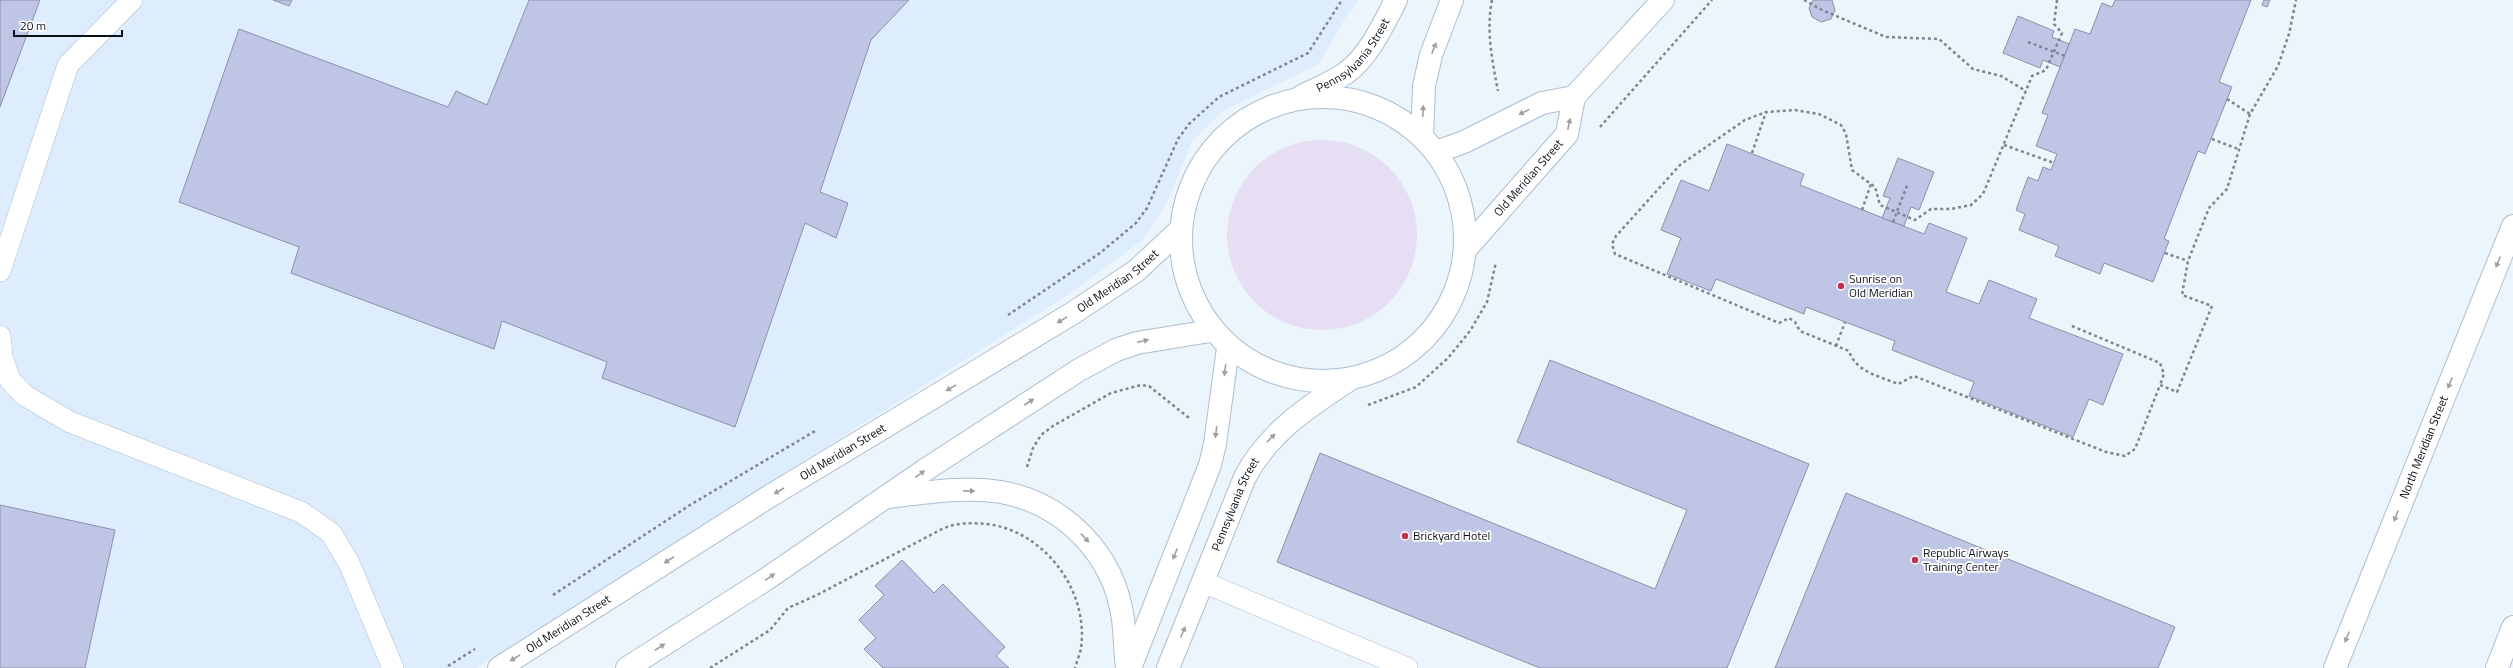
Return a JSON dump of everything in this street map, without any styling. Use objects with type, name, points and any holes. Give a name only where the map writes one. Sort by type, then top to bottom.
[{"type":"main road","name":"Pennsylvania Street","points":[[1297,99],[1346,73],[1377,35],[1396,0]]},
{"type":"main road","points":[[1422,137],[1424,86],[1431,55],[1452,0]]},
{"type":"main road","points":[[1436,152],[1464,142],[1542,103],[1574,98],[1663,0]]},
{"type":"main road","points":[[1326,97],[1362,102],[1383,110],[1422,137],[1436,152],[1457,190],[1465,230],[1465,250],[1462,273],[1454,295],[1444,315],[1430,334],[1394,362],[1373,372],[1351,379],[1319,381],[1287,376],[1257,366],[1228,348],[1210,331],[1196,310],[1188,289],[1183,269],[1181,228],[1188,198],[1197,172],[1218,144],[1233,129],[1256,113],[1297,99],[1326,97]]},
{"type":"main road","name":"Old Meridian Street","points":[[1465,250],[1567,134],[1574,98]]},
{"type":"main road","name":"North Meridian Street","points":[[2335,668],[2513,226]]},
{"type":"main road","name":"Old Meridian Street","points":[[499,668],[770,496],[1080,309],[1136,271],[1181,228]]},
{"type":"main road","points":[[627,668],[765,580],[888,496],[1079,370],[1116,350],[1160,338],[1210,331]]},
{"type":"main road","points":[[1128,668],[1210,465],[1215,444],[1228,348]]},
{"type":"main road","name":"Pennsylvania Street","points":[[1168,668],[1245,476],[1255,458],[1285,424],[1351,379]]},
{"type":"main road","points":[[888,496],[961,490],[1001,492],[1034,501],[1060,516],[1085,538],[1108,570],[1123,618],[1128,668]]},
{"type":"main road","points":[[2496,668],[2513,627]]},
{"type":"lane","points":[[0,271],[68,65],[132,0]]},
{"type":"lane","points":[[0,336],[2,357],[10,380],[24,395],[70,422],[301,512],[331,534],[348,563],[393,668]]},
{"type":"lane","points":[[1203,582],[1407,668]]},
{"type":"path","points":[[1100,253],[1136,223],[1143,213],[1178,139],[1189,124],[1219,97],[1308,53],[1342,0]]},
{"type":"path","points":[[1492,0],[1490,40],[1498,91]]},
{"type":"path","points":[[1599,128],[1712,0]]},
{"type":"path","points":[[1804,0],[1822,10],[1886,37],[1939,39],[1973,69],[2001,76],[2026,91]]},
{"type":"path","points":[[2057,0],[2054,24],[2062,33],[2046,70],[2032,76],[1983,194],[1971,205],[1951,209],[1932,209],[1915,220],[1880,206],[1876,188],[1852,170],[1846,134],[1841,125],[1819,114],[1796,110],[1766,112],[1745,120],[1680,165],[1616,236],[1612,244],[1615,254],[1779,323],[1789,318],[1795,322],[1800,331],[1849,351],[1852,361],[1858,367],[1898,384],[1914,376],[2106,452],[2125,456],[2135,449],[2160,385],[2164,374],[2160,362],[2072,326]]},
{"type":"path","points":[[2160,385],[2177,392],[2212,306],[2182,295],[2188,261],[2209,208],[2227,189],[2238,149],[2250,114],[2278,66],[2289,34],[2296,0]]},
{"type":"path","points":[[2028,42],[2065,56]]},
{"type":"path","points":[[2227,99],[2250,114]]},
{"type":"path","points":[[1752,153],[1766,112]]},
{"type":"path","points":[[2212,139],[2238,149]]},
{"type":"path","points":[[2004,145],[2054,163]]},
{"type":"path","points":[[1893,222],[1908,183]]},
{"type":"path","points":[[1862,210],[1871,184]]},
{"type":"path","points":[[2165,253],[2188,261]]},
{"type":"path","points":[[1361,408],[1416,387],[1448,358],[1470,331],[1487,302],[1498,256]]},
{"type":"path","points":[[1836,346],[1846,322]]},
{"type":"path","points":[[1026,470],[1033,448],[1041,435],[1110,393],[1141,386],[1149,386],[1192,420]]},
{"type":"path","points":[[710,668],[770,630],[788,608],[824,592],[942,529],[959,523],[992,525],[1024,536],[1043,550],[1057,566],[1069,581],[1079,612],[1081,648],[1075,668]]},
{"type":"shaded area","points":[[0,0],[1359,0],[1345,18],[1319,64],[1223,111],[1191,142],[1169,198],[1144,239],[1069,294],[476,668],[0,668]]},
{"type":"shaded area","points":[[1331,140],[1341,141],[1367,151],[1382,161],[1396,175],[1406,190],[1413,207],[1416,216],[1416,254],[1406,280],[1396,295],[1382,309],[1367,319],[1341,329],[1313,330],[1303,329],[1277,319],[1262,309],[1248,295],[1238,280],[1228,254],[1227,226],[1228,216],[1238,190],[1248,175],[1262,161],[1277,151],[1303,141]]},
{"type":"building","points":[[0,0],[40,0],[0,107]]},
{"type":"building","points":[[273,0],[292,0],[289,6]]},
{"type":"building","points":[[529,0],[909,0],[871,40],[820,192],[848,203],[836,238],[805,223],[735,427],[602,378],[607,362],[502,321],[494,349],[291,273],[299,247],[179,202],[239,29],[448,107],[456,91],[487,105]]},
{"type":"building","points":[[1813,0],[1832,0],[1835,10],[1831,19],[1821,22],[1812,17],[1809,8]]},
{"type":"building","points":[[2115,0],[2251,0],[2219,82],[2232,87],[2205,154],[2198,151],[2164,239],[2169,241],[2153,282],[2104,263],[2100,274],[2055,256],[2059,246],[2019,230],[2025,214],[2016,210],[2028,177],[2038,181],[2043,167],[2051,170],[2057,154],[2036,146],[2048,115],[2042,113],[2075,29],[2090,34],[2102,3],[2112,7]]},
{"type":"building","points":[[2264,0],[2270,0],[2267,7],[2262,5]]},
{"type":"building","points":[[2018,16],[2054,31],[2052,37],[2069,44],[2060,67],[2043,60],[2040,68],[2003,53]]},
{"type":"building","name":"Sunrise on Old Meridian","points":[[1727,144],[1804,174],[1800,185],[1893,222],[1924,234],[1929,223],[1967,238],[1946,292],[1979,304],[1989,280],[2037,299],[2029,318],[2123,354],[2103,405],[2089,399],[2073,437],[1969,396],[1974,382],[1892,350],[1895,341],[1806,307],[1804,314],[1716,279],[1711,291],[1667,274],[1681,238],[1661,230],[1681,180],[1709,191]]},
{"type":"building","points":[[1898,158],[1934,172],[1919,210],[1911,207],[1904,226],[1882,218],[1890,198],[1883,196]]},
{"type":"building","name":"Brickyard Hotel","points":[[1550,360],[1809,464],[1727,668],[1540,668],[1277,562],[1320,453],[1655,589],[1687,510],[1517,442]]},
{"type":"building","name":"Republic Airways Training Center","points":[[1846,493],[2175,627],[2158,668],[1775,668]]},
{"type":"building","points":[[0,505],[115,530],[85,668],[0,668]]},
{"type":"building","points":[[902,560],[934,593],[943,584],[1005,647],[996,656],[1009,668],[883,668],[864,649],[876,638],[859,620],[884,595],[875,586]]},
{"type":"place","name":"Sunrise on Old Meridian","points":[[1841,286]]},
{"type":"place","name":"Brickyard Hotel","points":[[1405,536]]},
{"type":"place","name":"Republic Airways Training Center","points":[[1915,560]]}]
